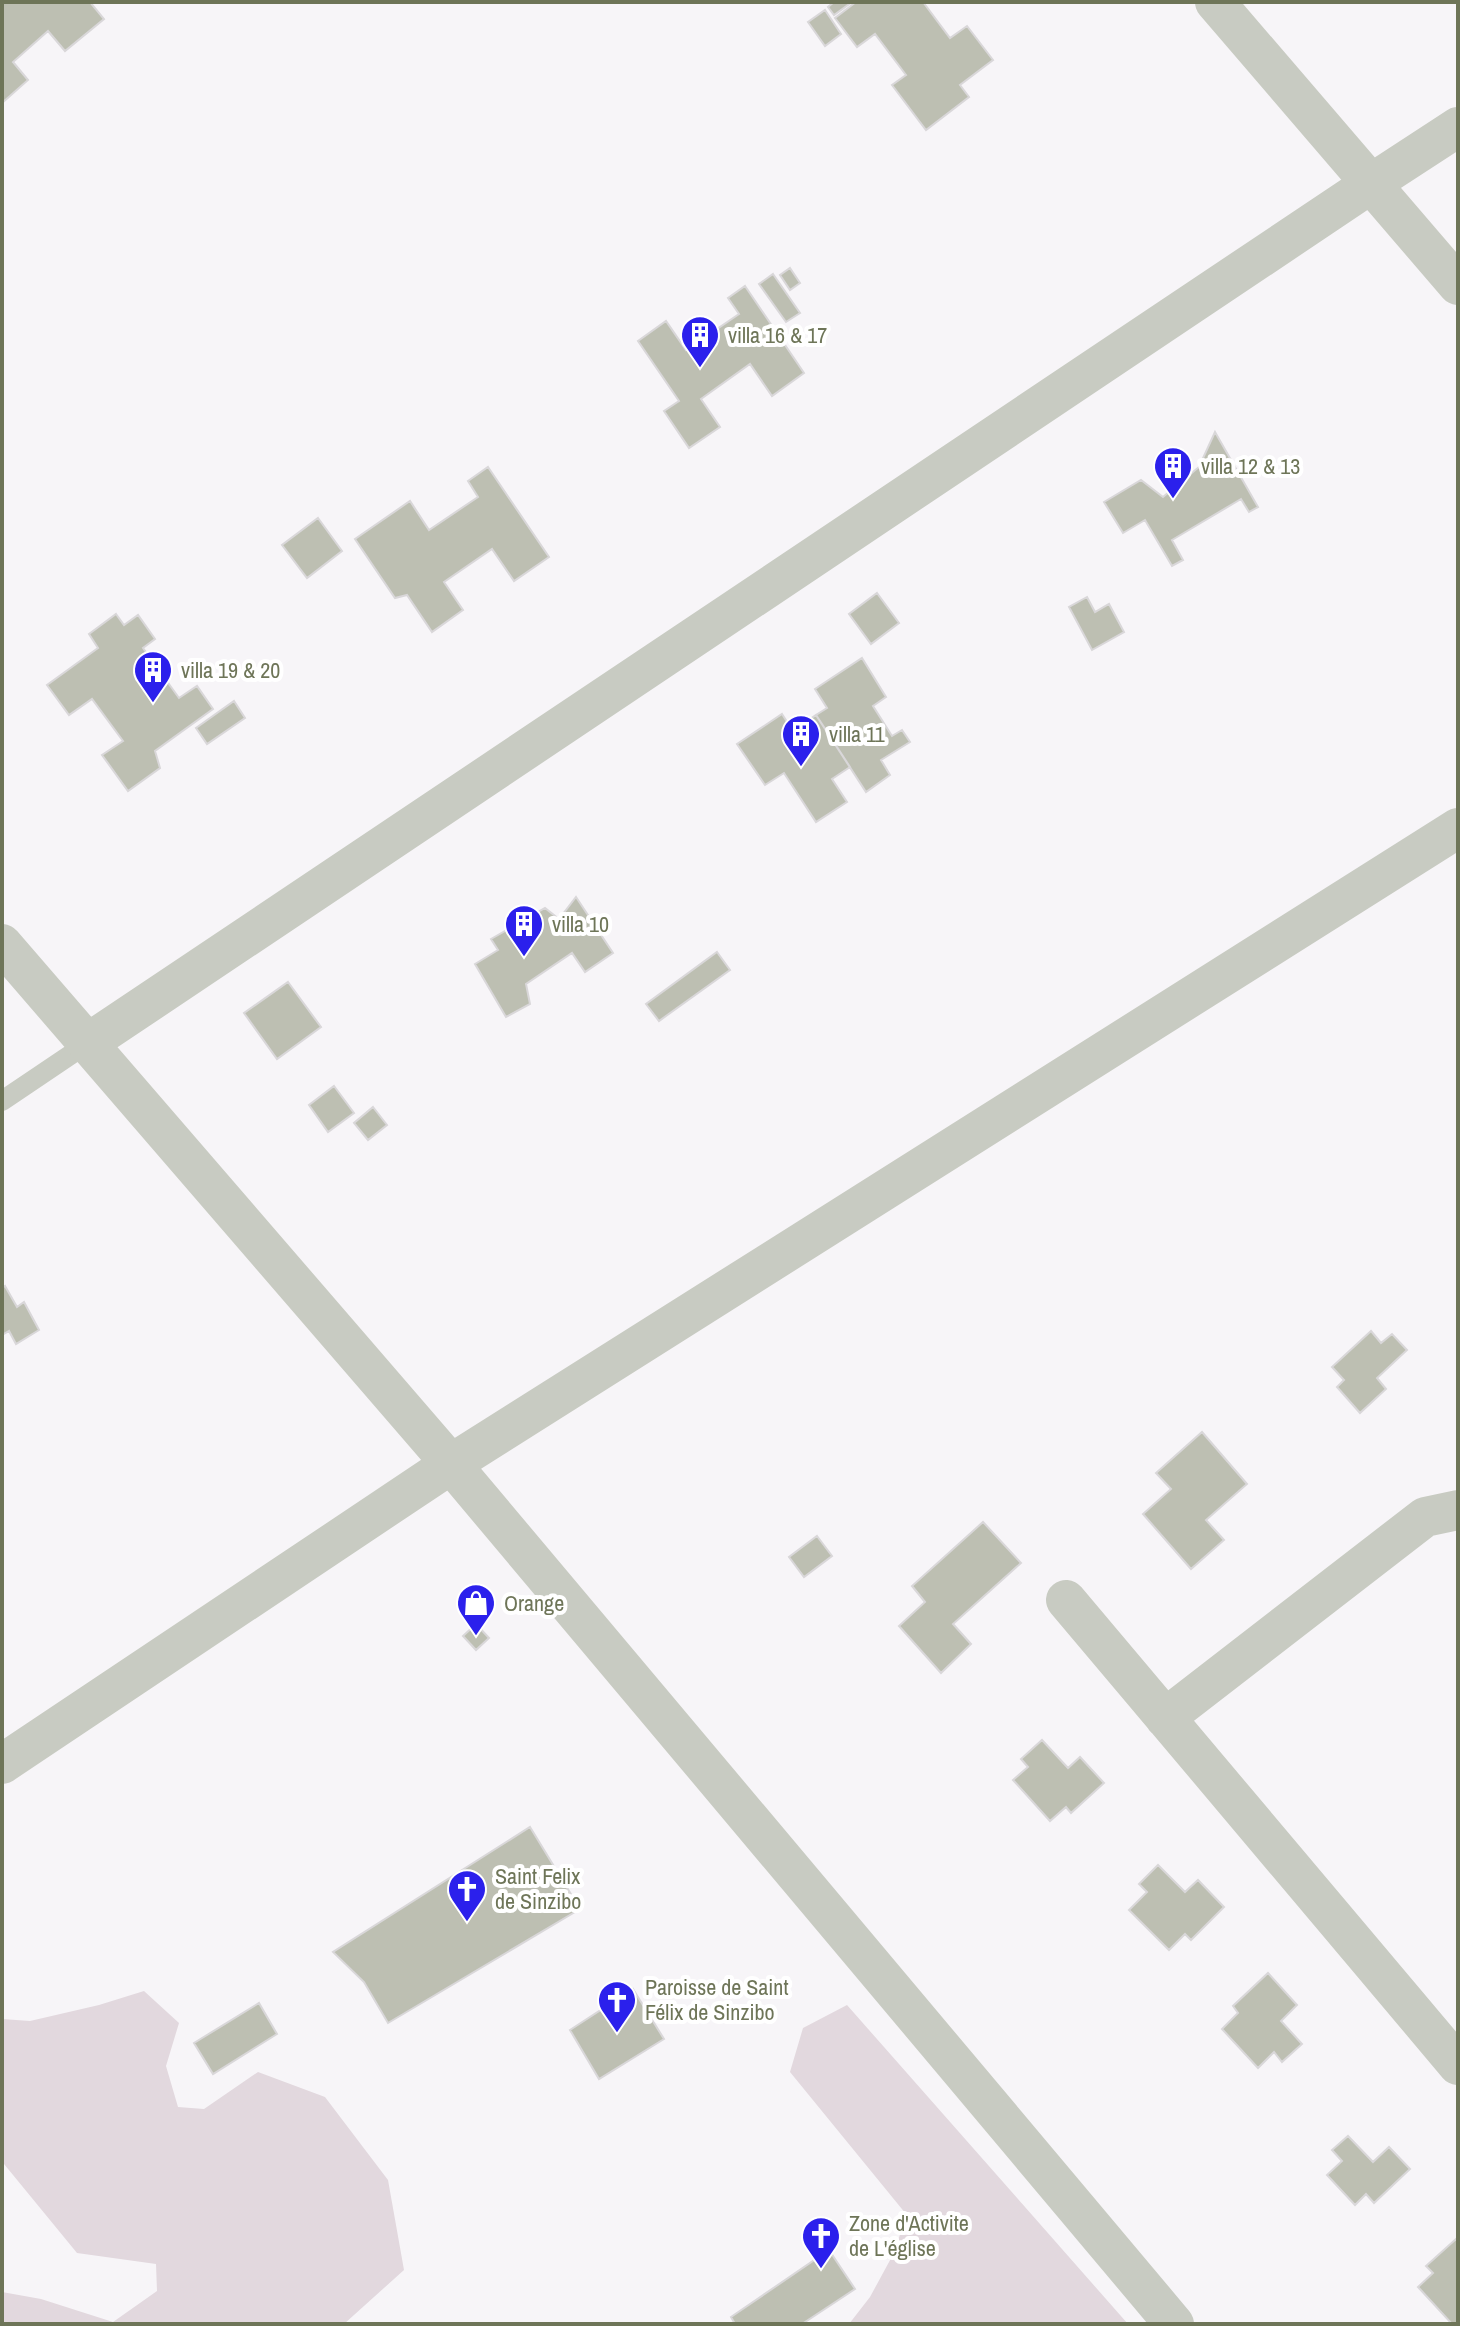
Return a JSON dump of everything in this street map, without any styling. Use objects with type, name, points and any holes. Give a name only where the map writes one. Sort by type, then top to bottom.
[{"type":"street","points":[[1215,2],[1458,285]]},
{"type":"street","points":[[88,1043],[1458,127]]},
{"type":"street","points":[[2,1764],[451,1464],[1453,841]]},
{"type":"street","points":[[2,944],[451,1464],[1174,2324]]},
{"type":"street","points":[[1165,1718],[1425,1517],[1458,1510]]},
{"type":"street","points":[[1066,1600],[1458,2065]]},
{"type":"lane","points":[[2,1101],[88,1043]]},
{"type":"shaded area","points":[[144,1991],[179,2023],[166,2066],[178,2107],[204,2109],[258,2072],[325,2097],[388,2180],[404,2270],[344,2324],[2,2324],[2,2292],[41,2299],[113,2322],[157,2291],[156,2264],[77,2253],[2,2159],[2,2019],[30,2021]]},
{"type":"shaded area","points":[[847,2005],[1128,2324],[849,2324],[870,2297],[895,2251],[906,2214],[790,2072],[803,2028]]},
{"type":"building","points":[[2,2],[90,2],[104,19],[65,51],[48,31],[13,62],[28,80],[2,103]]},
{"type":"building","points":[[834,2],[852,2],[834,15],[828,7]]},
{"type":"building","points":[[856,2],[923,2],[950,38],[967,26],[993,60],[960,85],[969,97],[926,130],[892,85],[906,75],[875,34],[857,47],[835,18]]},
{"type":"building","points":[[825,10],[841,34],[825,46],[808,22]]},
{"type":"building","points":[[790,268],[800,283],[790,290],[780,275]]},
{"type":"building","points":[[773,274],[800,313],[786,322],[759,284]]},
{"type":"building","name":"villa 16 & 17","points":[[745,286],[804,373],[772,396],[750,364],[701,399],[720,427],[689,448],[664,411],[679,401],[638,341],[666,321],[686,350],[739,314],[728,298]]},
{"type":"building","name":"villa 12 & 13","points":[[1215,432],[1258,507],[1249,512],[1241,499],[1172,540],[1183,560],[1172,566],[1145,520],[1123,533],[1104,502],[1141,480],[1163,497],[1199,467]]},
{"type":"building","points":[[488,467],[549,557],[514,581],[492,549],[444,582],[463,610],[432,632],[407,595],[395,598],[355,539],[410,501],[429,530],[478,497],[468,481]]},
{"type":"building","points":[[318,518],[342,551],[307,578],[282,545]]},
{"type":"building","points":[[877,593],[899,623],[871,644],[849,614]]},
{"type":"building","points":[[1087,597],[1095,612],[1109,604],[1124,632],[1092,650],[1069,607]]},
{"type":"building","name":"villa 19 & 20","points":[[116,614],[124,625],[138,615],[155,639],[143,648],[179,698],[197,686],[213,709],[155,751],[160,768],[128,791],[102,755],[123,741],[92,699],[69,715],[47,685],[98,648],[89,634]]},
{"type":"building","points":[[862,658],[886,697],[873,706],[892,736],[902,730],[910,742],[881,760],[890,775],[866,792],[816,715],[827,708],[815,689]]},
{"type":"building","points":[[234,701],[245,718],[207,744],[196,728]]},
{"type":"building","name":"villa 11","points":[[782,714],[793,731],[816,715],[850,767],[832,779],[847,802],[816,822],[784,773],[765,785],[737,744]]},
{"type":"building","name":"villa 10","points":[[576,897],[613,953],[585,972],[572,953],[526,984],[530,1004],[506,1017],[475,964],[498,950],[491,939],[545,908],[559,919]]},
{"type":"building","points":[[717,952],[730,970],[659,1021],[646,1004]]},
{"type":"building","points":[[288,982],[321,1027],[277,1059],[244,1013]]},
{"type":"building","points":[[334,1086],[354,1113],[328,1132],[309,1105]]},
{"type":"building","points":[[373,1107],[387,1125],[368,1140],[354,1123]]},
{"type":"building","points":[[5,1286],[17,1307],[24,1302],[39,1330],[16,1344],[9,1331],[2,1335],[2,1288]]},
{"type":"building","points":[[1371,1331],[1381,1343],[1392,1334],[1407,1350],[1377,1378],[1386,1389],[1360,1413],[1337,1387],[1344,1380],[1332,1367]]},
{"type":"building","points":[[1202,1432],[1247,1484],[1206,1520],[1224,1540],[1191,1569],[1143,1514],[1171,1489],[1156,1473]]},
{"type":"building","points":[[983,1522],[1021,1563],[953,1624],[971,1644],[941,1673],[899,1626],[925,1602],[912,1586]]},
{"type":"building","points":[[817,1536],[832,1556],[804,1577],[789,1557]]},
{"type":"building","name":"Orange","points":[[476,1624],[489,1638],[476,1650],[463,1636]]},
{"type":"building","points":[[1042,1740],[1068,1768],[1080,1757],[1104,1783],[1071,1813],[1066,1807],[1050,1821],[1013,1780],[1028,1767],[1021,1759]]},
{"type":"building","name":"Saint Felix de Sinzibo","points":[[530,1827],[580,1909],[388,2023],[364,1982],[333,1952]]},
{"type":"building","points":[[1158,1865],[1185,1892],[1198,1880],[1224,1907],[1191,1940],[1185,1934],[1169,1950],[1129,1910],[1147,1892],[1139,1884]]},
{"type":"building","points":[[1268,1973],[1297,2005],[1281,2021],[1302,2044],[1282,2062],[1274,2052],[1258,2068],[1222,2029],[1238,2013],[1233,2006]]},
{"type":"building","name":"Paroisse de Saint Félix de Sinzibo","points":[[633,1989],[664,2039],[599,2079],[570,2030]]},
{"type":"building","points":[[259,2003],[277,2034],[213,2074],[194,2043]]},
{"type":"building","points":[[1348,2136],[1373,2162],[1389,2147],[1410,2169],[1374,2203],[1366,2194],[1355,2205],[1327,2175],[1342,2161],[1332,2150]]},
{"type":"building","points":[[1456,2239],[1458,2323],[1452,2324],[1418,2287],[1433,2273],[1426,2266]]},
{"type":"building","name":"Zone d'Activite de L'église","points":[[829,2250],[855,2289],[802,2324],[735,2324],[731,2317]]},
{"type":"place","name":"villa 16 & 17","points":[[700,369]]},
{"type":"place","name":"villa 12 & 13","points":[[1173,500]]},
{"type":"place","name":"villa 19 & 20","points":[[153,704]]},
{"type":"place","name":"villa 11","points":[[801,768]]},
{"type":"place","name":"villa 10","points":[[524,958]]},
{"type":"place","name":"Orange","points":[[476,1637]]},
{"type":"place","name":"Saint Felix de Sinzibo","points":[[467,1923]]},
{"type":"place","name":"Paroisse de Saint Félix de Sinzibo","points":[[617,2034]]},
{"type":"place","name":"Zone d'Activite de L'église","points":[[821,2270]]}]
